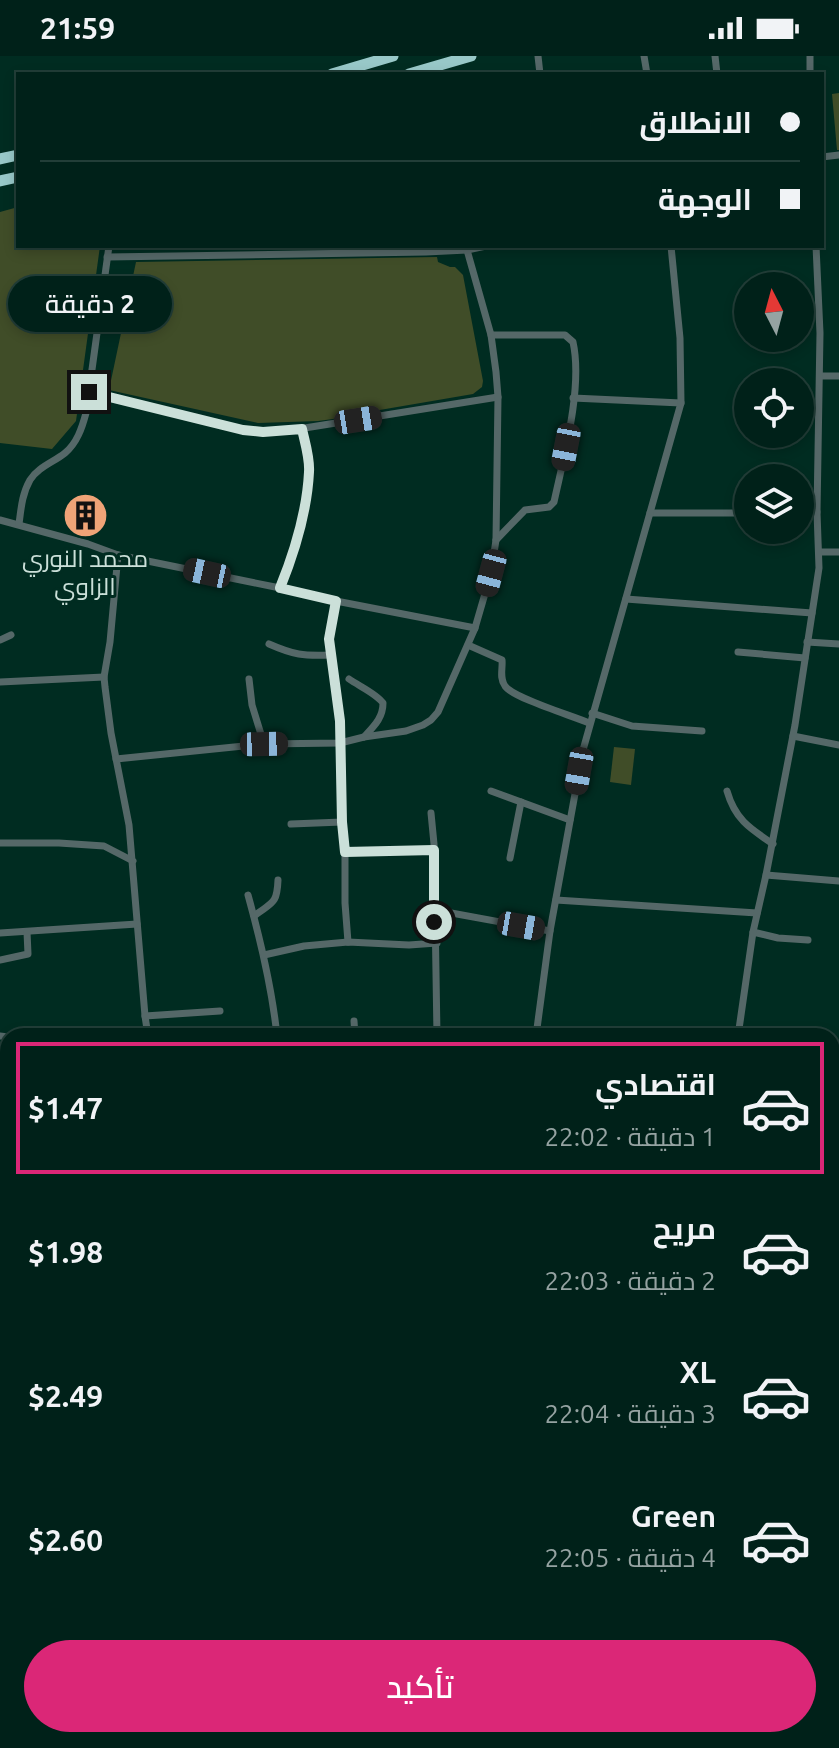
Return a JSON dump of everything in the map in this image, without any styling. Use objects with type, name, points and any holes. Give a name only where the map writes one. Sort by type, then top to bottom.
[{"type":"highway","points":[[339,72],[393,56]]},
{"type":"highway","points":[[416,72],[471,56]]},
{"type":"street","points":[[19,524],[22,500],[33,476],[66,452],[82,430],[109,248]]},
{"type":"street","points":[[107,257],[476,248]]},
{"type":"street","points":[[537,1028],[550,931],[589,723],[681,403],[680,338],[671,248]]},
{"type":"street","points":[[739,1028],[753,932],[793,736],[817,582],[821,376],[816,248]]},
{"type":"street","points":[[116,759],[264,744],[340,743],[406,731],[431,720],[438,712],[475,628],[491,573],[496,540],[498,397],[491,335],[467,250]]},
{"type":"street","points":[[491,335],[560,334],[568,336],[575,346],[573,398],[553,504],[525,510],[496,540]]},
{"type":"street","points":[[821,376],[839,376]]},
{"type":"street","points":[[89,392],[243,430],[263,432],[302,429],[498,397]]},
{"type":"street","points":[[573,398],[681,403]]},
{"type":"street","points":[[280,588],[295,550],[303,516],[309,470],[302,429]]},
{"type":"street","points":[[650,513],[734,513]]},
{"type":"street","points":[[0,520],[118,555],[475,628]]},
{"type":"street","points":[[819,552],[839,552]]},
{"type":"street","points":[[118,555],[104,677],[111,733],[129,825],[147,1028]]},
{"type":"street","points":[[626,599],[812,613]]},
{"type":"street","points":[[336,601],[329,639],[340,721],[348,942]]},
{"type":"street","points":[[0,640],[11,635]]},
{"type":"street","points":[[807,642],[839,644]]},
{"type":"street","points":[[269,644],[294,654],[330,655]]},
{"type":"street","points":[[468,645],[502,660],[502,679],[509,690],[589,723]]},
{"type":"street","points":[[738,652],[805,658]]},
{"type":"street","points":[[0,682],[104,677]]},
{"type":"street","points":[[249,679],[252,705],[264,744]]},
{"type":"street","points":[[349,679],[383,703],[380,719],[364,737]]},
{"type":"street","points":[[592,713],[632,726],[702,731]]},
{"type":"street","points":[[793,736],[839,745]]},
{"type":"street","points":[[491,791],[570,820]]},
{"type":"street","points":[[727,791],[736,813],[756,833],[773,844]]},
{"type":"street","points":[[510,858],[521,802]]},
{"type":"street","points":[[431,813],[437,1028]]},
{"type":"street","points":[[291,824],[342,822]]},
{"type":"street","points":[[0,843],[104,846],[133,861]]},
{"type":"street","points":[[345,852],[434,850]]},
{"type":"street","points":[[766,875],[839,881]]},
{"type":"street","points":[[254,916],[272,905],[278,894],[278,880]]},
{"type":"street","points":[[248,895],[264,955],[276,1028]]},
{"type":"street","points":[[556,900],[757,913]]},
{"type":"street","points":[[435,910],[550,931]]},
{"type":"street","points":[[0,933],[137,924]]},
{"type":"street","points":[[0,960],[28,954],[27,932]]},
{"type":"street","points":[[753,932],[808,940]]},
{"type":"street","points":[[264,955],[304,946],[348,942],[437,943]]},
{"type":"street","points":[[145,1016],[220,1011]]},
{"type":"street","points":[[354,1021],[354,1028]]},
{"type":"green space","points":[[839,93],[839,150],[837,150],[832,94]]},
{"type":"green space","points":[[16,208],[16,248],[100,248],[76,421],[52,449],[0,443],[0,212]]},
{"type":"green space","points":[[437,257],[438,262],[455,267],[463,275],[483,381],[482,387],[473,394],[363,415],[318,421],[258,423],[109,390],[136,262]]},
{"type":"green space","points":[[614,747],[635,749],[631,785],[610,782]]},
{"type":"place","name":"محمد النوري الزاوي","points":[[85,516]]},
{"type":"route","points":[[89,392],[243,430],[302,429],[309,470],[303,516],[295,550],[280,588],[336,601],[329,639],[340,721],[345,852],[434,850],[434,922]]}]
